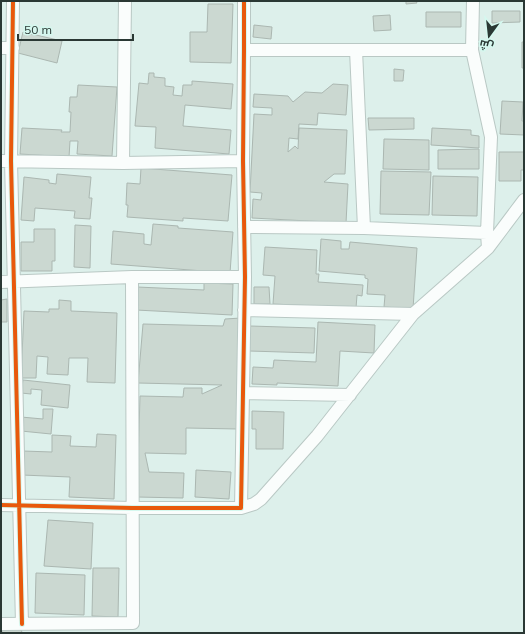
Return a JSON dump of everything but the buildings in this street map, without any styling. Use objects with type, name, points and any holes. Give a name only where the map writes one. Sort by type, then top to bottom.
[{"type":"street","points":[[13,1],[14,48],[6,161],[13,282],[22,624]]},
{"type":"street","points":[[123,163],[125,1]]},
{"type":"street","points":[[241,508],[245,276],[242,161],[244,1]]},
{"type":"street","points":[[473,1],[472,50],[491,137],[487,233],[488,248]]},
{"type":"street","points":[[1,48],[14,48]]},
{"type":"street","points":[[244,50],[472,50]]},
{"type":"street","points":[[356,50],[364,228]]},
{"type":"street","points":[[6,161],[123,163],[242,161]]},
{"type":"street","points":[[1,505],[132,508],[241,508],[254,504],[261,499],[317,436],[413,314],[488,248],[524,200]]},
{"type":"street","points":[[244,227],[364,228],[487,233]]},
{"type":"street","points":[[1,282],[245,276]]},
{"type":"street","points":[[1,624],[133,623],[132,278]]},
{"type":"street","points":[[244,310],[413,314]]},
{"type":"street","points":[[243,393],[350,395]]},
{"type":"cycle path","points":[[13,1],[11,161],[22,624]]},
{"type":"cycle path","points":[[1,505],[132,508],[241,508],[245,277],[243,161],[244,1]]}]
